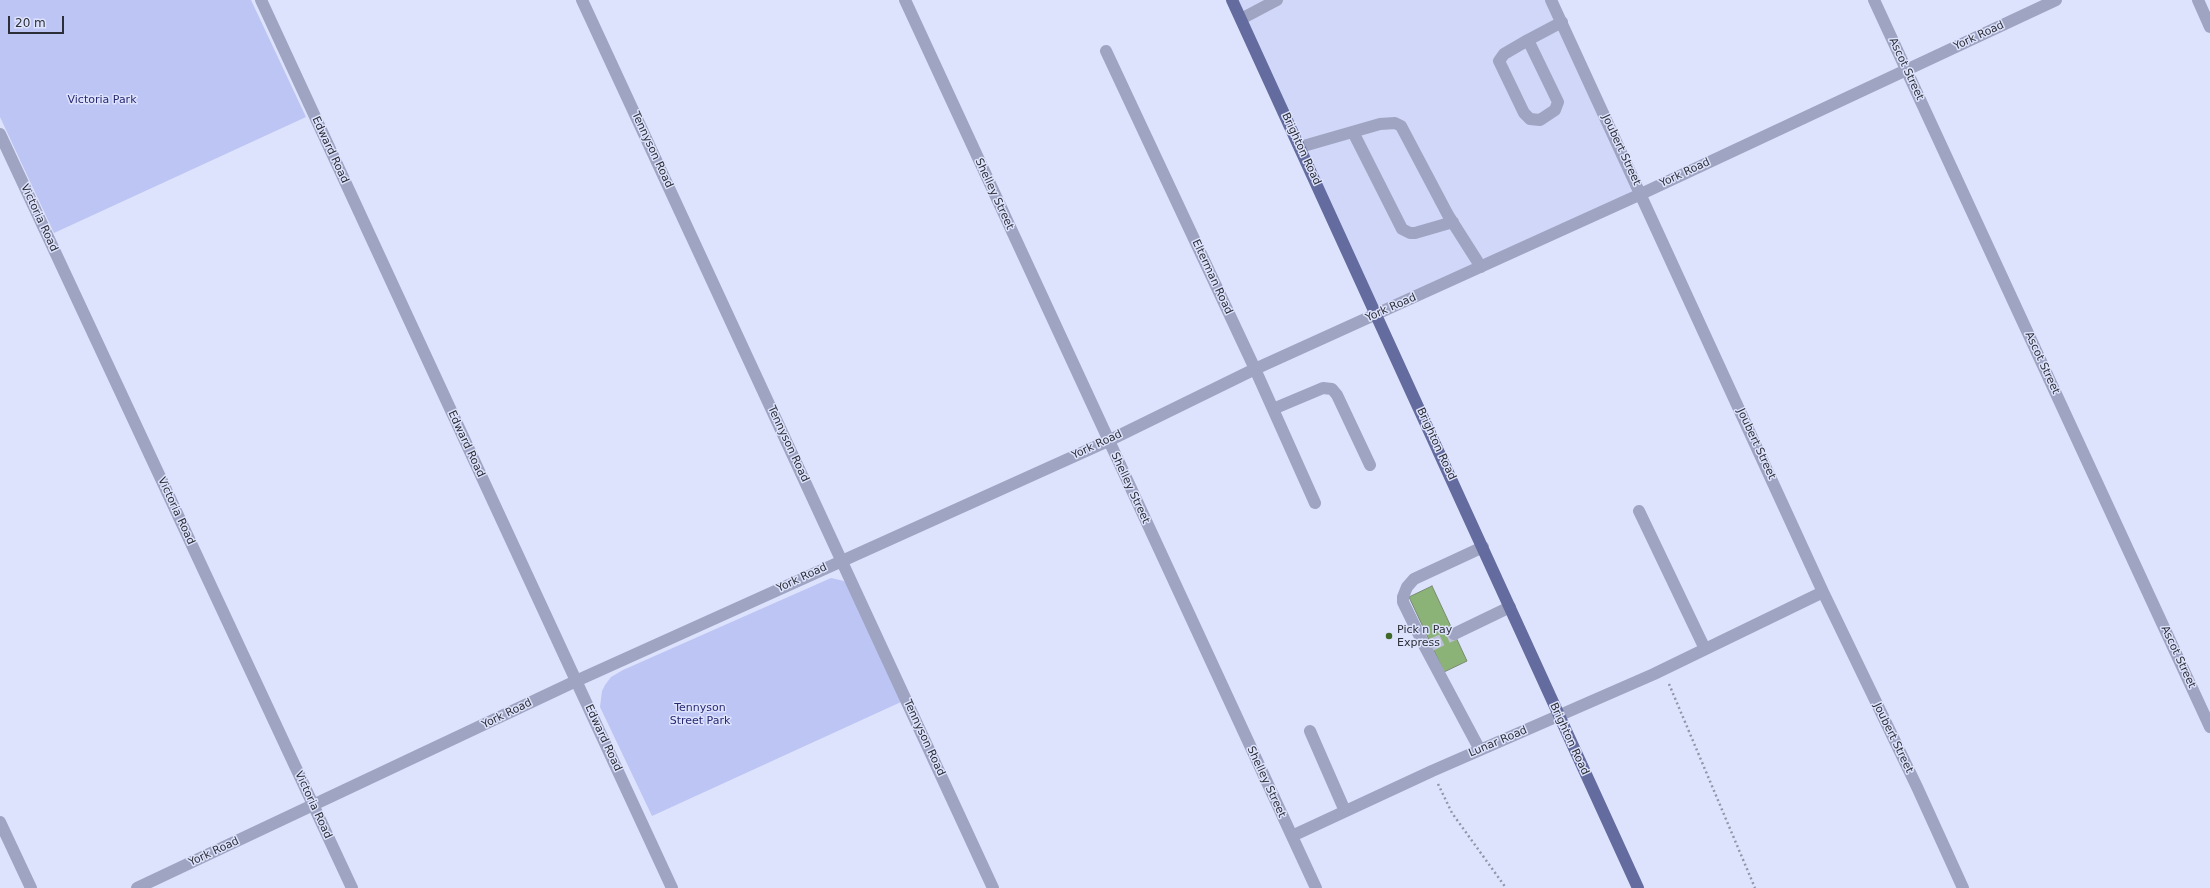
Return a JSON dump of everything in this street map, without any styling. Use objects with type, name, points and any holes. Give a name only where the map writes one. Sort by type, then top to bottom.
[{"type":"main road","name":"Brighton Road","points":[[1232,0],[1483,547],[1558,717],[1638,888]]},
{"type":"street","name":"Edward Road","points":[[261,0],[672,888]]},
{"type":"street","name":"Tennyson Road","points":[[582,0],[993,888]]},
{"type":"street","name":"Shelley Street","points":[[905,0],[1316,888]]},
{"type":"street","points":[[1241,19],[1276,0]]},
{"type":"street","name":"Joubert Street","points":[[1551,0],[1823,592],[1917,787],[1963,888]]},
{"type":"street","name":"Ascot Street","points":[[1874,0],[2210,727]]},
{"type":"street","name":"York Road","points":[[137,888],[314,806],[576,681],[1108,441],[1255,369],[1481,268],[2056,0]]},
{"type":"street","points":[[2198,0],[2210,27]]},
{"type":"street","points":[[1528,40],[1558,102],[1555,110],[1540,120],[1530,119],[1524,113],[1500,64],[1504,54],[1528,40],[1562,22]]},
{"type":"street","name":"Elterman Road","points":[[1106,51],[1255,369],[1315,503]]},
{"type":"street","points":[[1300,147],[1380,124],[1395,123],[1401,126],[1453,222],[1481,268]]},
{"type":"street","points":[[1353,132],[1399,224],[1405,232],[1415,233],[1453,222]]},
{"type":"street","name":"Victoria Road","points":[[0,134],[352,888]]},
{"type":"street","points":[[1273,409],[1322,388],[1332,389],[1337,395],[1370,465]]},
{"type":"street","points":[[1639,511],[1705,649]]},
{"type":"street","points":[[1480,750],[1428,646],[1403,602],[1407,587],[1414,579],[1483,547]]},
{"type":"street","name":"Lunar Road","points":[[1292,836],[1432,771],[1663,670],[1823,592]]},
{"type":"street","points":[[1454,634],[1510,607]]},
{"type":"street","points":[[1310,731],[1344,812]]},
{"type":"street","points":[[0,822],[31,888]]},
{"type":"path","points":[[1663,670],[1755,888]]},
{"type":"path","points":[[1432,771],[1452,813],[1506,888]]},
{"type":"shaded area","points":[[1235,0],[1549,0],[1640,193],[1377,313]]},
{"type":"green space","name":"Victoria Park","points":[[0,0],[251,0],[306,117],[54,233],[0,117]]},
{"type":"green space","name":"Tennyson Street Park","points":[[831,578],[844,581],[850,588],[901,702],[652,816],[600,707],[602,691],[611,677],[623,670]]},
{"type":"building","points":[[1432,586],[1467,661],[1444,672],[1409,597]]},
{"type":"tunnel","points":[[1431,645],[1454,634]]},
{"type":"place","name":"Pick n Pay Express","points":[[1389,636]]}]
